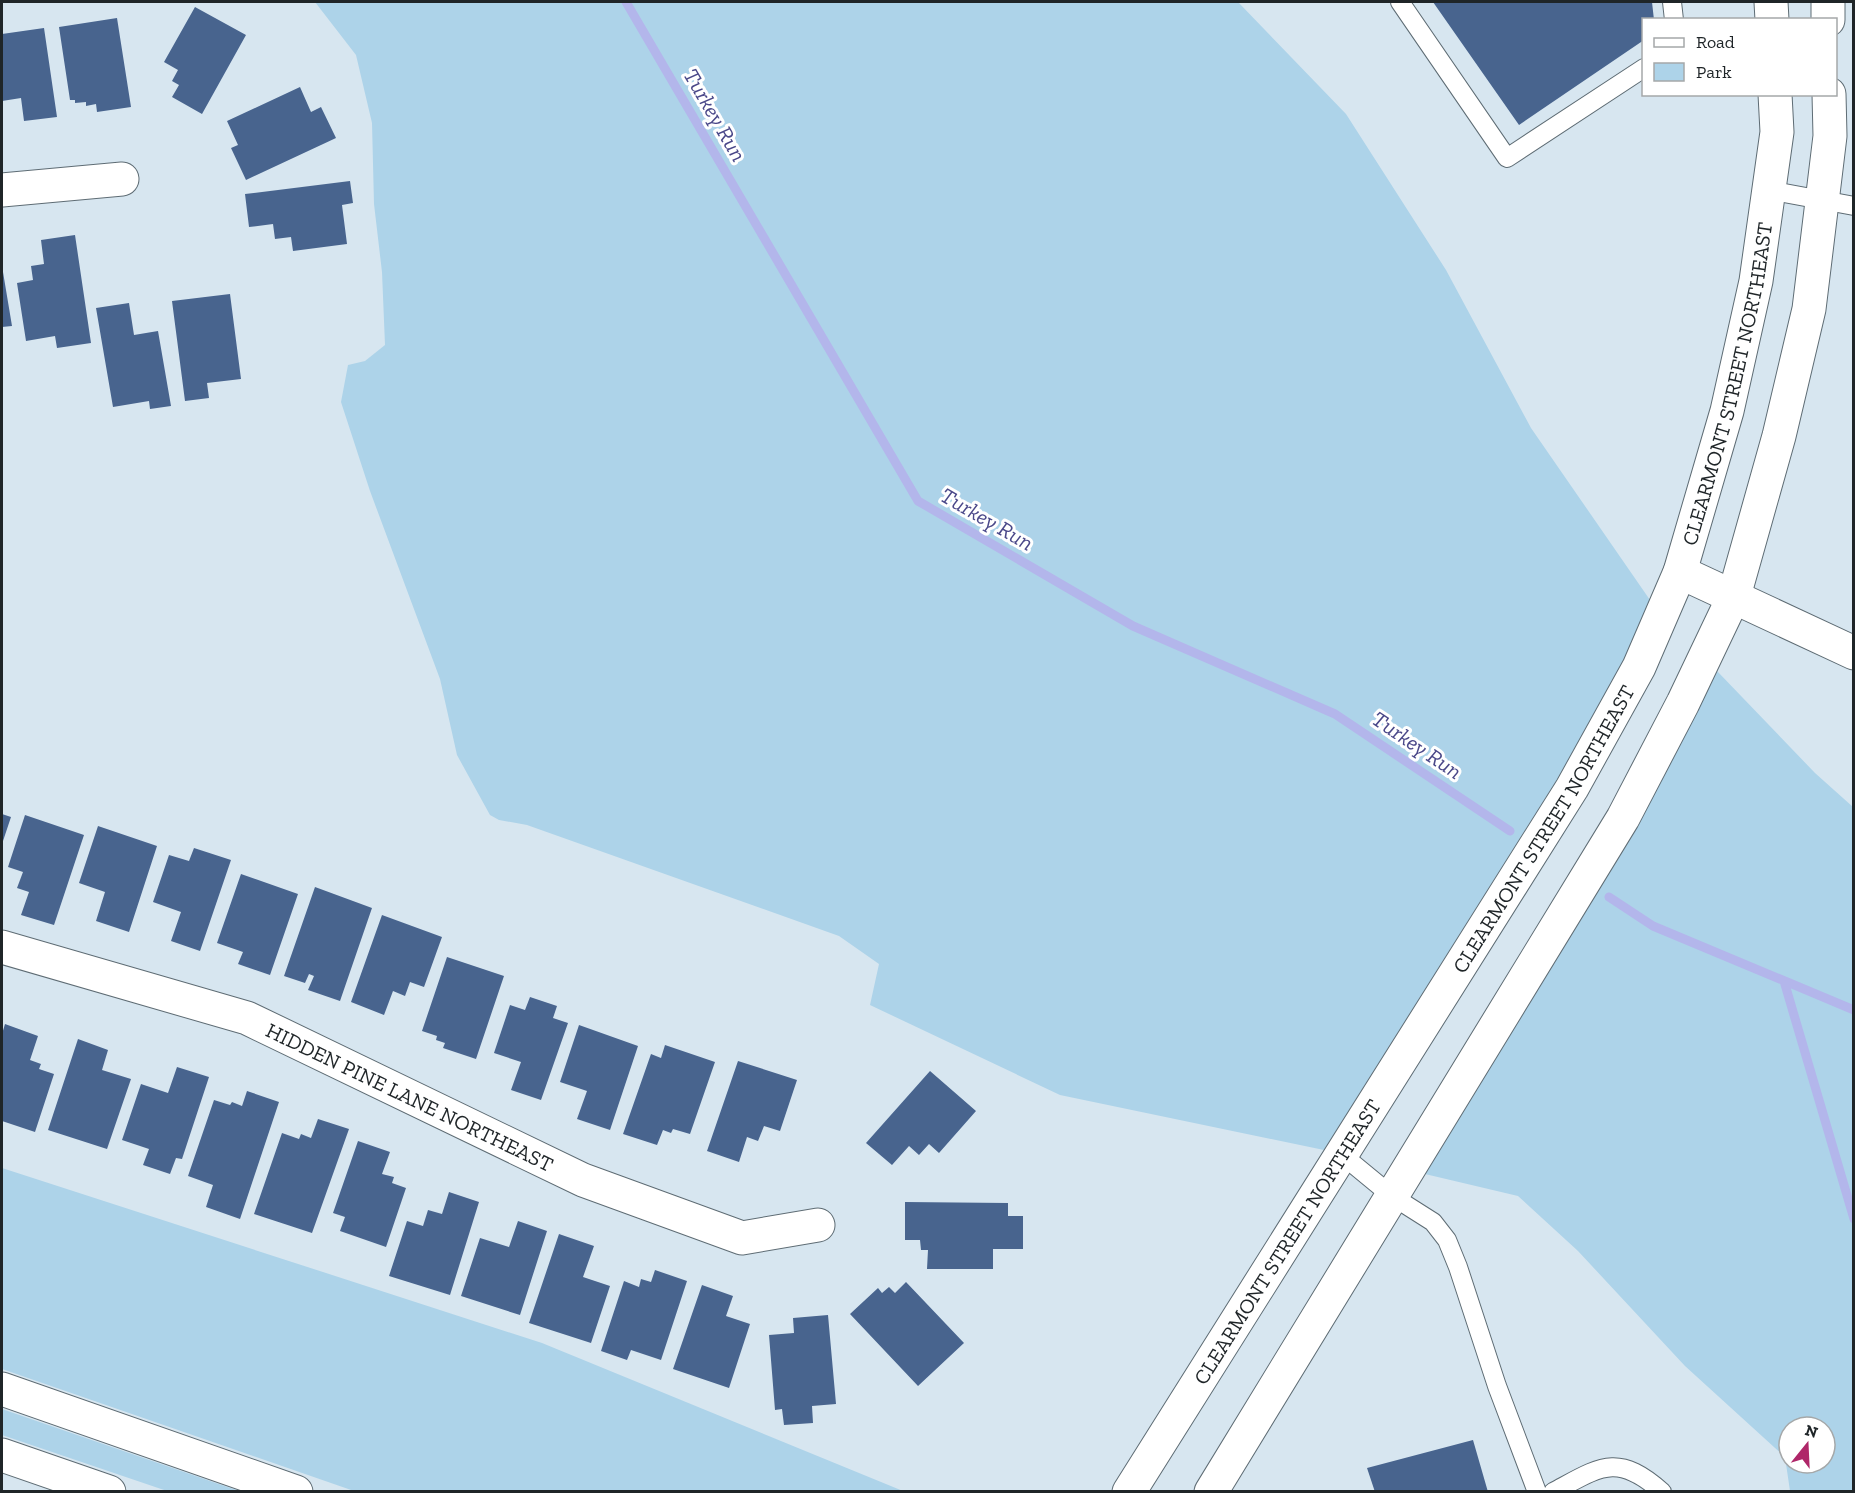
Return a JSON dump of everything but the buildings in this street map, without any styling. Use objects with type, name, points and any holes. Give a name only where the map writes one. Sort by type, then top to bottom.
[{"type":"street","points":[[1771,2],[1772,18]]},
{"type":"street","points":[[1828,2],[1828,18]]},
{"type":"street","name":"CLEARMONT STREET NORTHEAST","points":[[1129,1491],[1572,788],[1639,668],[1680,572],[1727,411],[1756,281],[1777,132],[1775,96]]},
{"type":"street","points":[[1211,1491],[1623,818],[1683,703],[1734,596],[1779,436],[1806,321],[1838,203],[1830,136],[1829,96]]},
{"type":"street","points":[[2,190],[122,179]]},
{"type":"street","points":[[1680,572],[1854,653]]},
{"type":"street","name":"HIDDEN PINE LANE NORTHEAST","points":[[2,947],[248,1018],[584,1180],[742,1238],[818,1225]]},
{"type":"street","points":[[2,1389],[296,1491]]},
{"type":"street","points":[[2,1455],[109,1491]]},
{"type":"lane","points":[[1400,2],[1507,158],[1642,69]]},
{"type":"lane","points":[[1672,2],[1674,18]]},
{"type":"lane","points":[[1768,190],[1838,203]]},
{"type":"lane","points":[[1341,1154],[1392,1196],[1433,1222],[1447,1240],[1497,1386],[1537,1491]]},
{"type":"lane","points":[[1553,1491],[1594,1471],[1617,1466],[1640,1474],[1662,1491]]},
{"type":"green space","points":[[315,2],[1238,2],[1346,114],[1446,270],[1531,428],[1650,600],[1624,660],[1558,778],[1324,1150],[1060,1095],[870,1005],[879,964],[839,936],[527,825],[499,820],[490,815],[457,755],[440,679],[370,491],[341,402],[348,365],[365,361],[385,345],[382,272],[374,204],[372,123],[356,55]]},
{"type":"green space","points":[[1717,671],[1815,773],[1853,807],[1853,1491],[1790,1491],[1788,1475],[1837,1475],[1837,1415],[1777,1415],[1777,1450],[1685,1366],[1578,1251],[1518,1196],[1425,1174],[1637,828]]},
{"type":"green space","points":[[2,1168],[542,1343],[903,1491],[354,1491],[2,1369]]},
{"type":"green space","points":[[2,1409],[239,1491],[167,1491],[2,1435]]},
{"type":"waterway","name":"Turkey Run","points":[[626,2],[918,501],[1133,626],[1335,714],[1510,831]]},
{"type":"waterway","name":"Turkey Run","points":[[1609,897],[1653,926],[1854,1010]]},
{"type":"waterway","points":[[1784,981],[1854,1219]]}]
